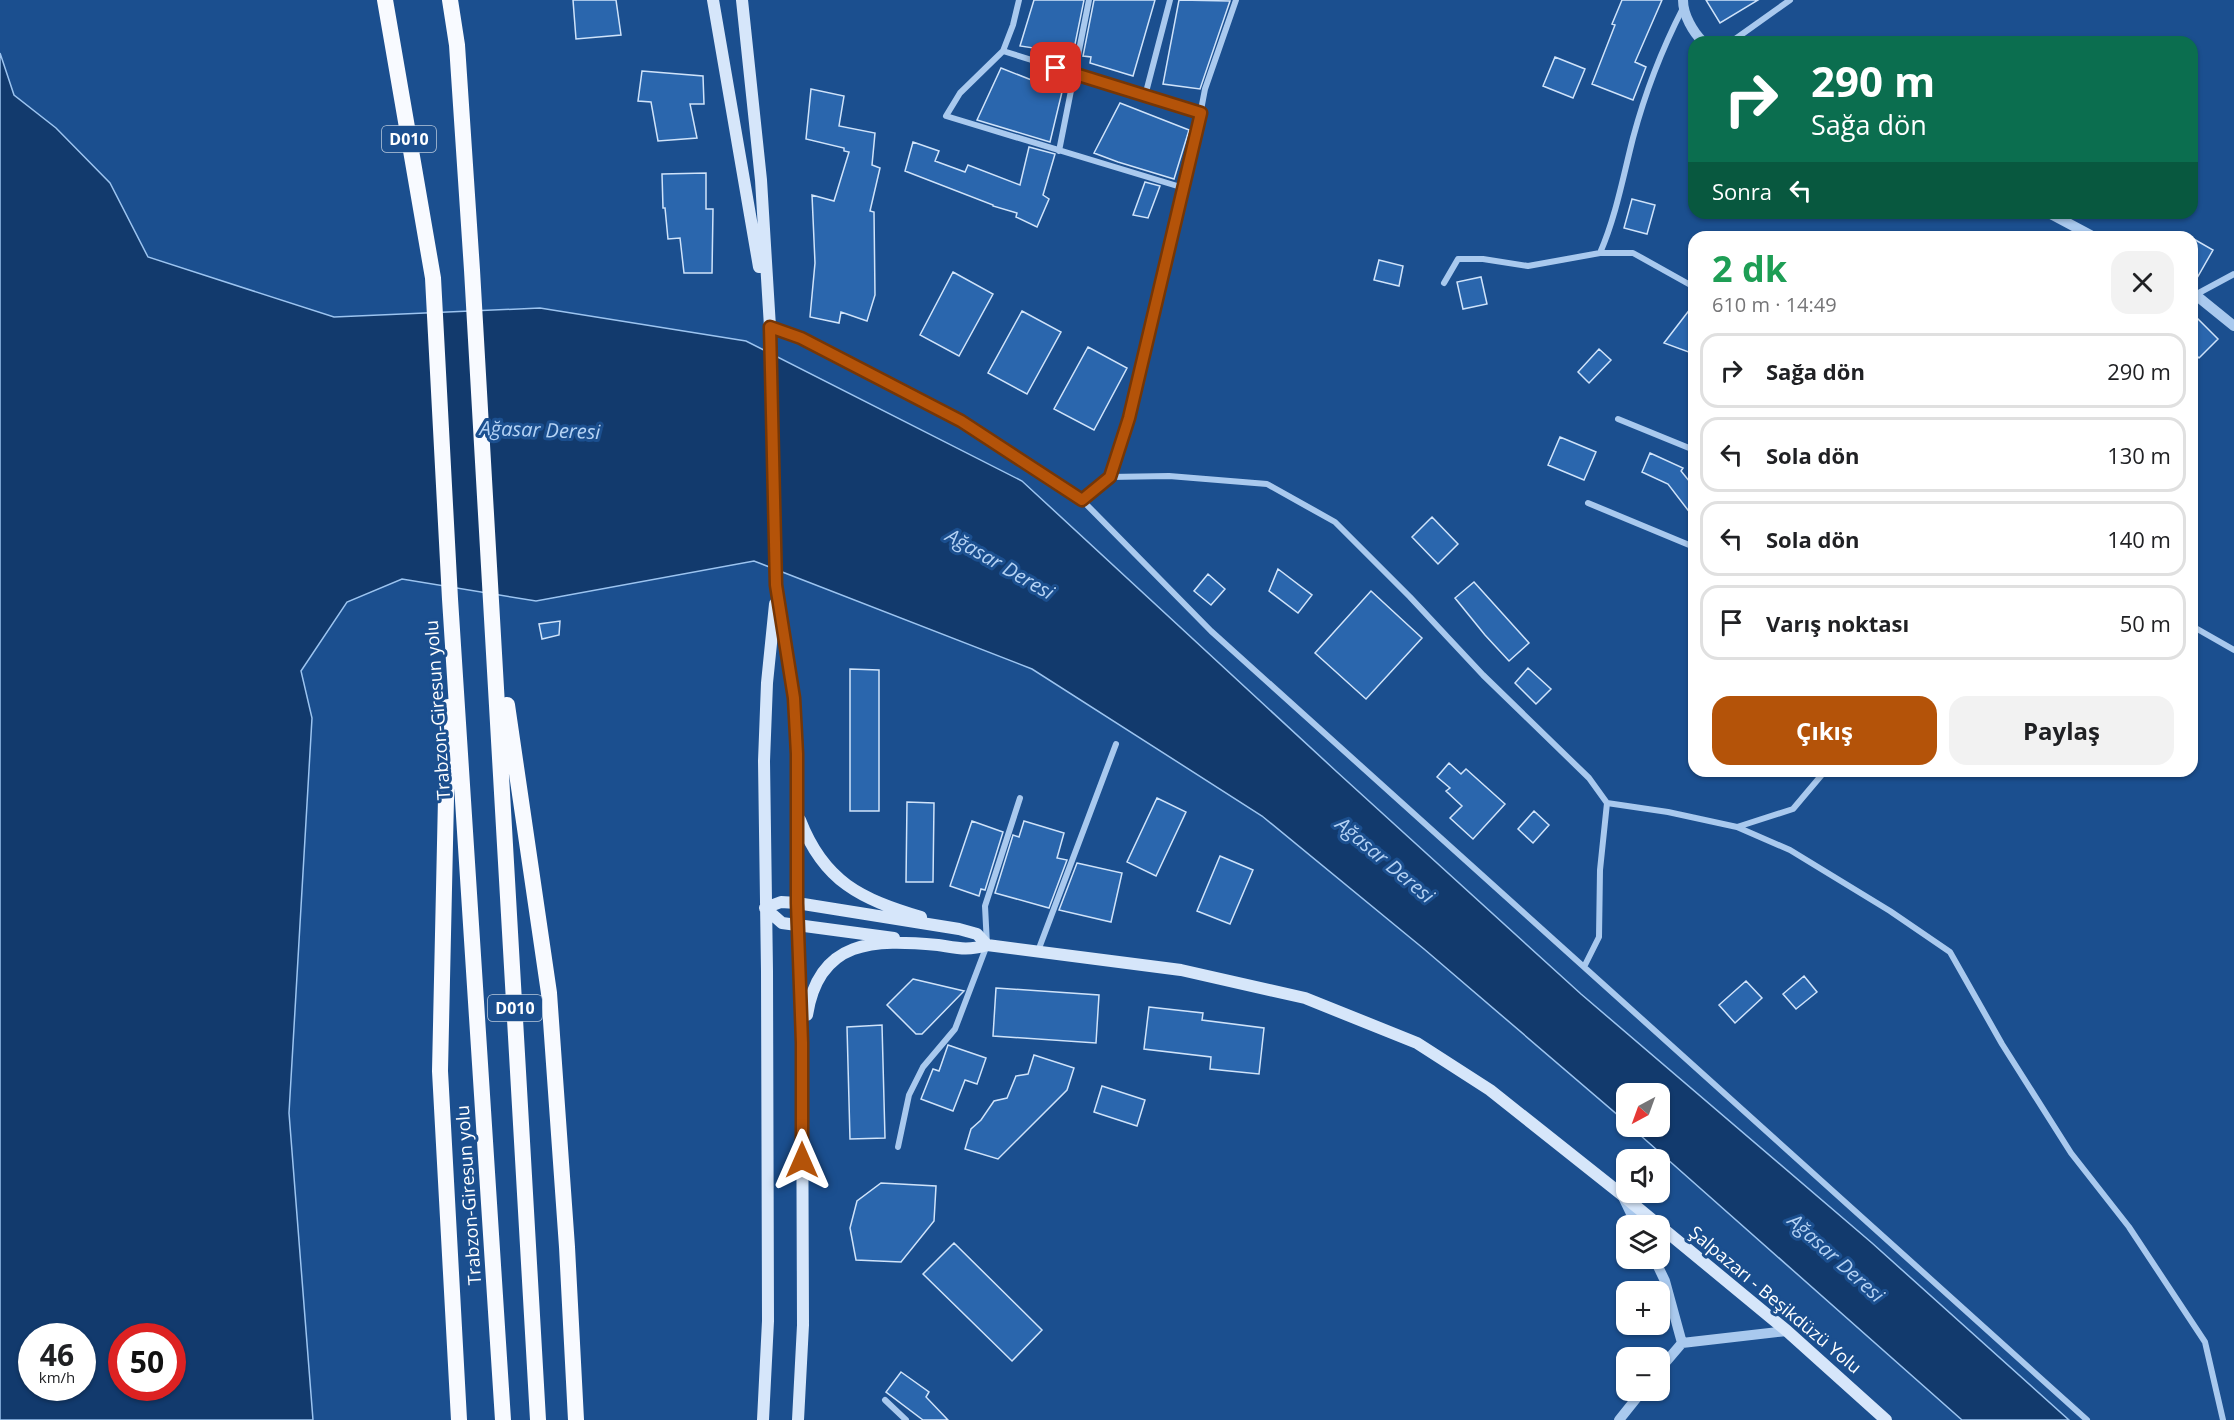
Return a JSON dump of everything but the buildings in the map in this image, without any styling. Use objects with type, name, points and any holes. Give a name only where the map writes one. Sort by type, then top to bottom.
[{"type":"highway","name":"Trabzon-Giresun yolu","points":[[385,0],[433,278],[450,599],[503,1420]]},
{"type":"highway","name":"D010","points":[[450,0],[457,45],[471,270],[538,1420]]},
{"type":"highway","points":[[491,597],[549,993],[567,1247],[576,1420]]},
{"type":"highway","points":[[450,599],[440,1071],[459,1420]]},
{"type":"main road","points":[[714,0],[770,327]]},
{"type":"main road","points":[[742,0],[761,180],[770,327],[776,585],[767,683],[764,761],[768,1321],[763,1420]]},
{"type":"main road","points":[[776,585],[794,698],[797,754],[797,925],[802,1043],[803,1325],[798,1420]]},
{"type":"main road","points":[[765,908],[782,923],[857,931],[971,950],[987,945],[977,934],[882,905],[842,882],[809,842],[797,811]]},
{"type":"main road","points":[[765,908],[781,902],[797,903],[959,928]]},
{"type":"main road","points":[[802,1043],[809,1001],[817,980],[824,968],[839,955],[858,946],[879,943],[936,945]]},
{"type":"main road","name":"Şalpazarı - Beşikdüzü Yolu","points":[[987,945],[1181,969],[1305,998],[1417,1042],[1490,1090],[1616,1190]]},
{"type":"main road","name":"Şalpazarı - Beşikdüzü Yolu","points":[[1632,1203],[1788,1331],[1886,1420]]},
{"type":"street","points":[[1019,0],[1003,51],[960,93],[946,116],[1184,188]]},
{"type":"street","points":[[1059,151],[1089,0]]},
{"type":"street","points":[[1145,96],[1170,0]]},
{"type":"street","points":[[1082,500],[1110,477],[1129,418],[1158,288],[1184,188],[1205,89],[1236,0]]},
{"type":"street","points":[[1739,36],[1790,0]]},
{"type":"street","points":[[1683,4],[1697,36]]},
{"type":"street","points":[[1600,253],[1612,225],[1634,135],[1662,50],[1683,4]]},
{"type":"street","points":[[1003,51],[1201,113]]},
{"type":"street","points":[[2060,219],[2083,231]]},
{"type":"street","points":[[1444,284],[1458,259],[1482,259],[1528,266],[1600,253],[1633,253],[1688,284]]},
{"type":"street","points":[[2198,292],[2234,274]]},
{"type":"street","points":[[2198,298],[2234,326]]},
{"type":"street","points":[[770,327],[801,338],[961,421],[1082,500],[1211,631],[2087,1420]]},
{"type":"street","points":[[1618,419],[1688,448]]},
{"type":"street","points":[[1110,477],[1168,476],[1267,484],[1335,522],[1483,675],[1589,778],[1607,803],[1600,870],[1599,937],[1584,967]]},
{"type":"street","points":[[1588,503],[1688,545]]},
{"type":"street","points":[[2198,629],[2234,650]]},
{"type":"street","points":[[1038,951],[1116,744]]},
{"type":"street","points":[[1737,827],[1793,809],[1821,777]]},
{"type":"street","points":[[898,1147],[909,1095],[923,1067],[955,1029],[987,945],[985,906],[1020,798]]},
{"type":"street","points":[[1607,803],[1737,827],[1790,850],[1890,911],[1950,952],[2002,1044],[2071,1153],[2129,1227],[2205,1342],[2223,1420]]},
{"type":"street","points":[[1659,1269],[1665,1281],[1682,1342]]},
{"type":"street","points":[[1670,1357],[1682,1342],[1788,1331]]},
{"type":"street","points":[[885,1400],[906,1420]]},
{"type":"street","points":[[1618,1420],[1633,1401]]},
{"type":"water","name":"Ağasar Deresi","points":[[0,53],[14,95],[56,128],[110,183],[148,257],[334,317],[540,308],[746,341],[1022,481],[1581,994],[1872,1243],[2069,1420],[1962,1420],[1670,1162],[1670,1149],[1656,1149],[1642,1137],[1670,1137],[1670,1083],[1616,1083],[1616,1113],[1424,949],[1262,816],[1032,669],[754,561],[536,601],[402,579],[347,602],[301,671],[312,718],[289,1113],[313,1420],[0,1420]]},
{"type":"route","points":[[802,1160],[802,1043],[797,925],[797,754],[794,698],[776,585],[770,327],[801,338],[961,421],[1082,500],[1110,477],[1129,418],[1201,113],[1056,68]]}]
